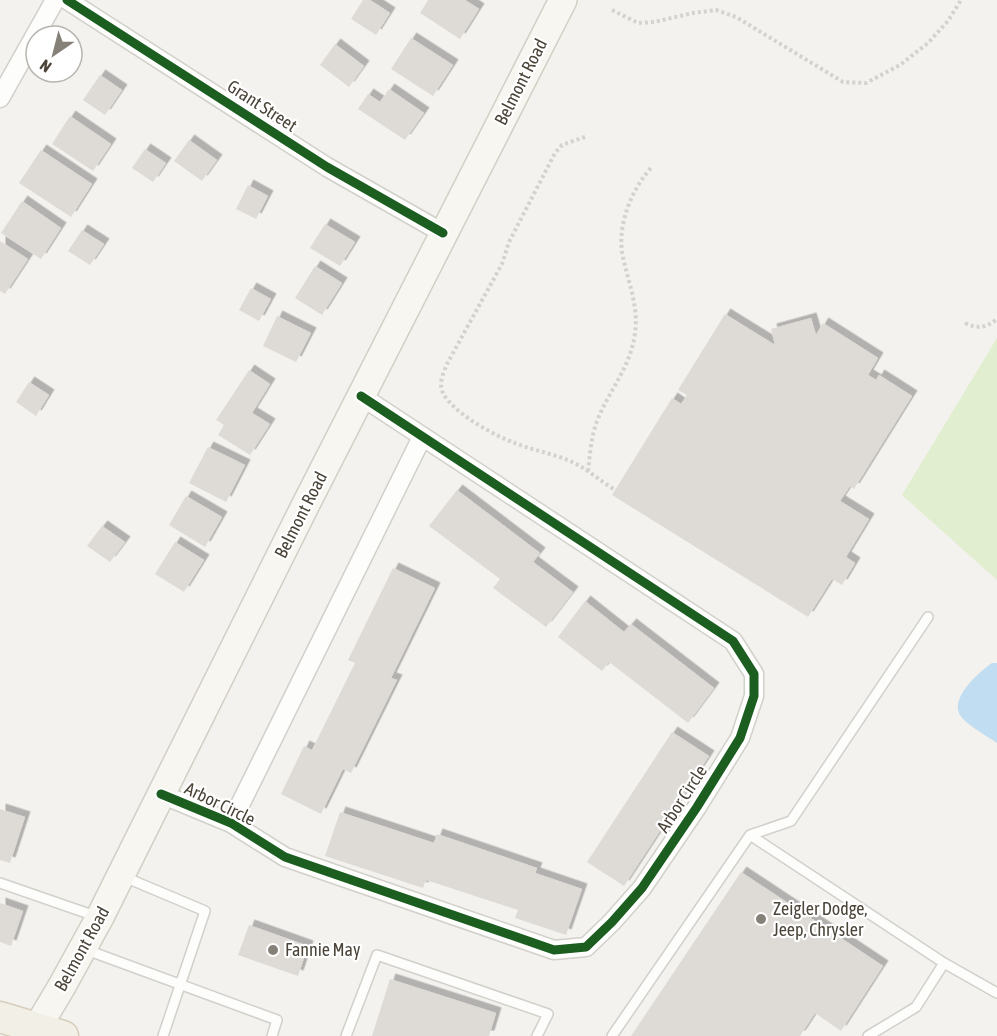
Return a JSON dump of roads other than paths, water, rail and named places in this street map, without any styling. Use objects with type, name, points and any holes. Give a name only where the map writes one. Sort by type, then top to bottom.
[{"type":"main road","name":"Belmont Road","points":[[41,1034],[443,233],[563,0]]},
{"type":"main road","points":[[0,1017],[41,1034]]},
{"type":"street","points":[[0,98],[55,0]]},
{"type":"street","name":"Grant Street","points":[[67,0],[327,168],[443,233]]},
{"type":"street","name":"Arbor Circle","points":[[161,794],[231,823],[285,857],[554,950],[586,946],[612,922],[642,888],[740,738],[754,696],[754,674],[733,641],[361,396]]},
{"type":"street","points":[[231,823],[422,437]]},
{"type":"lane","points":[[612,1036],[750,836],[791,821],[928,616]]},
{"type":"lane","points":[[750,836],[944,963],[997,993]]},
{"type":"lane","points":[[120,875],[205,911],[163,1036]]},
{"type":"lane","points":[[0,883],[100,917]]},
{"type":"lane","points":[[84,948],[180,986],[278,1020],[272,1036]]},
{"type":"lane","points":[[346,1036],[376,956],[548,1014],[537,1036]]},
{"type":"lane","points":[[868,1036],[916,1007],[944,963]]},
{"type":"water","points":[[992,663],[997,663],[997,743],[965,721],[959,713],[958,706],[959,699],[968,685]]},
{"type":"place","name":"Zeigler Dodge, Jeep, Chrysler","points":[[761,919]]},
{"type":"place","name":"Fannie May","points":[[273,950]]}]
